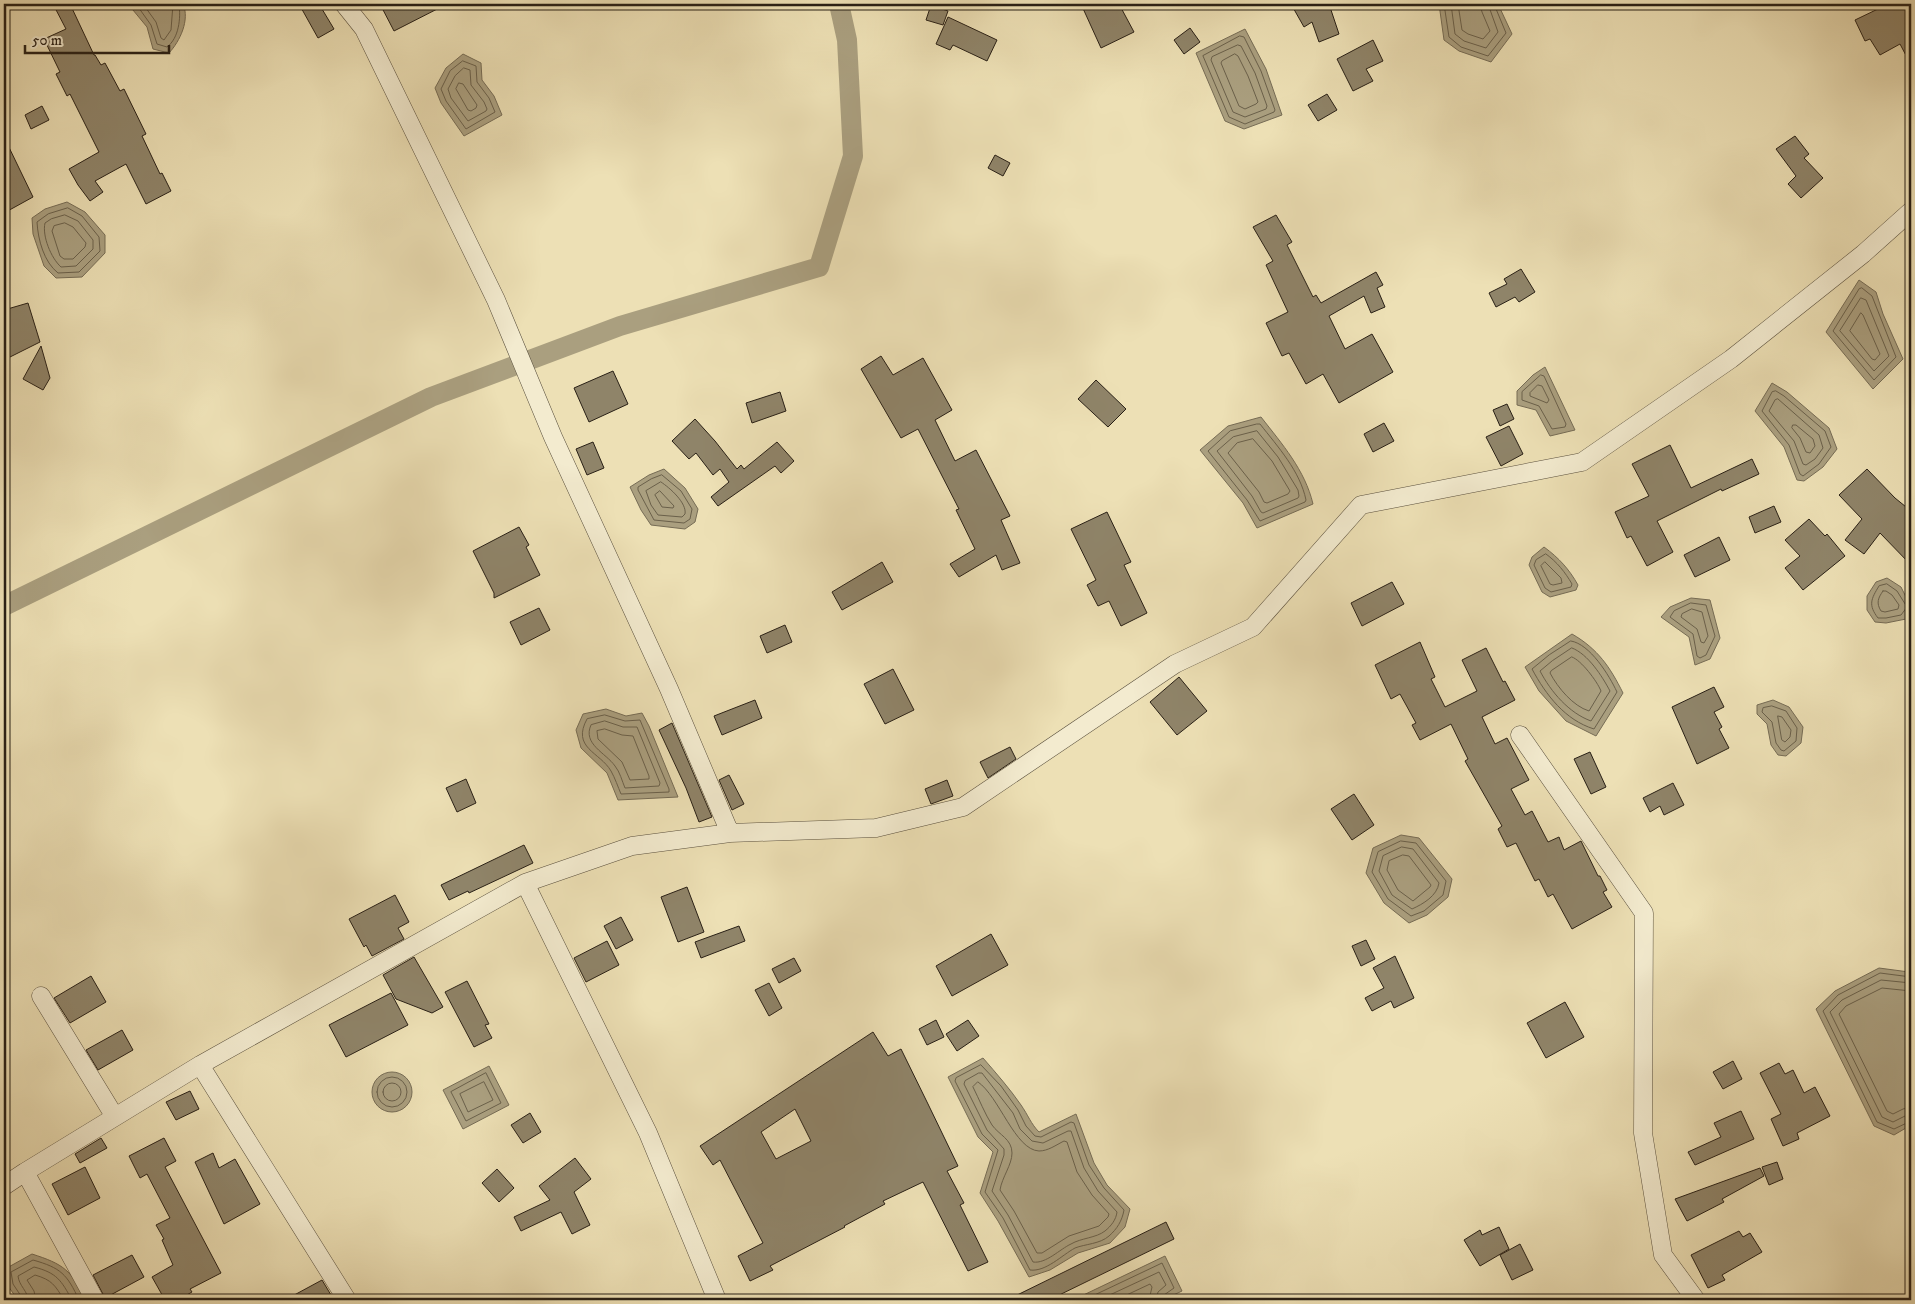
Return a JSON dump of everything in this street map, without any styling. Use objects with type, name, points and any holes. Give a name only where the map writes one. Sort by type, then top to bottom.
[{"type":"street","points":[[344,4],[364,29],[496,300],[553,437],[669,689],[730,833]]},
{"type":"street","points":[[4,1186],[200,1065],[525,883],[632,846],[730,833],[876,828],[963,807],[1175,664],[1254,627],[1361,506],[1582,462],[1731,359],[1863,254],[1911,211]]},
{"type":"street","points":[[1520,735],[1644,913],[1644,1133],[1663,1255],[1696,1300]]},
{"type":"street","points":[[525,883],[648,1133],[717,1300]]},
{"type":"street","points":[[41,996],[115,1117]]},
{"type":"street","points":[[200,1065],[347,1300]]},
{"type":"street","points":[[25,1172],[95,1300]]},
{"type":"water","points":[[128,4],[183,4],[185,23],[183,30],[177,43],[169,53],[153,49],[147,27]]},
{"type":"water","points":[[1439,4],[1498,4],[1512,34],[1491,62],[1459,51],[1444,40]]},
{"type":"water","points":[[1245,29],[1266,69],[1282,115],[1244,129],[1225,121],[1196,53]]},
{"type":"water","points":[[463,54],[481,63],[482,80],[494,96],[502,115],[464,136],[441,103],[435,88],[446,68]]},
{"type":"water","points":[[67,202],[85,212],[105,235],[105,253],[82,277],[56,278],[44,266],[33,234],[32,218],[45,209]]},
{"type":"water","points":[[1859,280],[1876,292],[1883,314],[1903,359],[1873,389],[1826,332]]},
{"type":"water","points":[[1545,367],[1575,430],[1550,436],[1536,410],[1517,405],[1517,391],[1533,375]]},
{"type":"water","points":[[1772,383],[1787,392],[1829,428],[1837,449],[1823,467],[1804,481],[1797,480],[1784,447],[1755,411]]},
{"type":"water","points":[[1261,417],[1285,447],[1299,469],[1313,504],[1257,528],[1243,503],[1200,450],[1228,426]]},
{"type":"water","points":[[664,469],[685,488],[698,509],[695,522],[685,529],[651,525],[630,487],[649,475]]},
{"type":"water","points":[[1544,547],[1571,574],[1578,585],[1576,590],[1550,597],[1542,592],[1529,565],[1532,557]]},
{"type":"water","points":[[1887,578],[1901,587],[1911,607],[1906,619],[1886,623],[1875,622],[1867,610],[1867,596],[1876,582]]},
{"type":"water","points":[[1691,598],[1710,600],[1720,638],[1710,659],[1695,665],[1689,637],[1661,617],[1670,607]]},
{"type":"water","points":[[1572,634],[1596,652],[1613,675],[1623,693],[1596,736],[1566,721],[1539,691],[1525,667]]},
{"type":"water","points":[[1773,700],[1789,707],[1803,727],[1801,743],[1786,756],[1778,755],[1771,745],[1767,724],[1757,714],[1757,705]]},
{"type":"water","points":[[606,709],[626,716],[642,713],[678,797],[618,800],[607,773],[581,748],[576,730],[583,714]]},
{"type":"water","points":[[1401,835],[1419,838],[1452,879],[1448,897],[1427,915],[1409,923],[1384,903],[1366,873],[1373,848]]},
{"type":"water","points":[[1879,968],[1909,972],[1911,977],[1911,1125],[1894,1135],[1874,1126],[1816,1009],[1835,991]]},
{"type":"water","points":[[983,1058],[1012,1093],[1039,1132],[1076,1114],[1094,1163],[1107,1185],[1130,1209],[1125,1227],[1110,1243],[1078,1253],[1050,1270],[1029,1277],[980,1193],[993,1152],[978,1137],[948,1077]]},
{"type":"water","points":[[489,1066],[509,1105],[463,1129],[443,1090]]},
{"type":"water","points":[[396,1072],[403,1075],[409,1081],[412,1092],[411,1100],[403,1109],[396,1112],[388,1112],[381,1109],[373,1100],[372,1088],[375,1081],[384,1073]]},
{"type":"water","points":[[32,1254],[52,1261],[71,1275],[85,1300],[18,1300],[8,1286],[5,1269]]},
{"type":"water","points":[[1165,1256],[1182,1291],[1163,1300],[1073,1300]]},
{"type":"building","points":[[53,4],[70,4],[94,55],[101,65],[105,63],[120,91],[124,89],[146,134],[142,136],[160,174],[162,173],[171,191],[146,204],[126,164],[95,181],[103,192],[90,201],[78,185],[69,169],[99,152],[70,94],[67,96],[56,74],[60,72],[44,39],[66,29]]},
{"type":"building","points":[[299,4],[319,4],[334,29],[318,38]]},
{"type":"building","points":[[380,4],[447,4],[394,31]]},
{"type":"building","points":[[1081,4],[1119,4],[1134,32],[1101,48]]},
{"type":"building","points":[[1291,4],[1329,4],[1339,34],[1319,42],[1312,22],[1304,27]]},
{"type":"building","points":[[1878,4],[1911,4],[1911,65],[1900,44],[1880,55],[1870,39],[1865,41],[1855,20],[1880,8]]},
{"type":"building","points":[[931,5],[948,11],[943,25],[926,20]]},
{"type":"building","points":[[948,17],[997,40],[987,61],[953,45],[950,50],[936,44]]},
{"type":"building","points":[[1190,28],[1200,42],[1184,54],[1174,40]]},
{"type":"building","points":[[1373,40],[1383,61],[1366,69],[1373,81],[1353,91],[1337,59]]},
{"type":"building","points":[[1327,94],[1337,110],[1318,121],[1308,105]]},
{"type":"building","points":[[42,106],[49,120],[31,129],[25,115]]},
{"type":"building","points":[[1795,136],[1809,154],[1804,158],[1823,178],[1801,198],[1788,184],[1796,176],[1776,149]]},
{"type":"building","points":[[4,137],[33,197],[4,213]]},
{"type":"building","points":[[995,155],[1010,163],[1003,176],[988,168]]},
{"type":"building","points":[[1276,215],[1292,242],[1287,245],[1313,297],[1316,295],[1321,303],[1376,272],[1383,285],[1377,288],[1385,307],[1371,313],[1364,296],[1329,316],[1345,349],[1372,334],[1393,372],[1339,403],[1323,374],[1306,384],[1289,353],[1282,356],[1266,323],[1288,312],[1266,265],[1273,261],[1253,227]]},
{"type":"building","points":[[1521,269],[1535,292],[1519,302],[1515,297],[1496,307],[1489,293],[1507,284],[1504,279]]},
{"type":"building","points":[[28,303],[40,342],[4,360],[4,310]]},
{"type":"building","points":[[41,346],[50,378],[43,390],[23,379]]},
{"type":"building","points":[[881,356],[893,375],[923,358],[952,410],[935,420],[955,461],[976,450],[1010,516],[1001,520],[1020,563],[1002,570],[996,555],[959,577],[950,564],[975,549],[956,510],[959,509],[918,429],[901,438],[861,369]]},
{"type":"building","points":[[613,371],[628,404],[589,422],[574,388]]},
{"type":"building","points":[[1096,380],[1126,409],[1108,427],[1078,399]]},
{"type":"building","points":[[780,392],[786,411],[752,423],[746,403]]},
{"type":"building","points":[[1507,404],[1514,419],[1500,426],[1493,410]]},
{"type":"building","points":[[695,419],[737,469],[741,465],[744,469],[777,442],[794,461],[781,473],[775,466],[718,506],[711,497],[729,482],[720,469],[713,475],[696,453],[689,459],[672,441]]},
{"type":"building","points":[[1384,423],[1394,441],[1373,452],[1364,434]]},
{"type":"building","points":[[1509,426],[1523,454],[1501,466],[1486,437]]},
{"type":"building","points":[[593,442],[604,468],[587,475],[576,449]]},
{"type":"building","points":[[1670,445],[1691,488],[1752,459],[1759,474],[1722,491],[1721,489],[1657,521],[1673,552],[1647,566],[1631,536],[1627,538],[1615,512],[1649,496],[1632,464]]},
{"type":"building","points":[[1867,469],[1895,498],[1911,511],[1911,565],[1880,533],[1864,554],[1845,540],[1862,519],[1839,495]]},
{"type":"building","points":[[1774,506],[1781,522],[1755,533],[1749,517]]},
{"type":"building","points":[[1107,512],[1131,562],[1124,565],[1147,613],[1121,626],[1109,601],[1098,606],[1087,585],[1096,580],[1071,529]]},
{"type":"building","points":[[1809,519],[1825,536],[1827,534],[1845,556],[1803,590],[1785,568],[1800,556],[1785,540]]},
{"type":"building","points":[[519,527],[529,545],[526,547],[540,575],[494,598],[494,593],[473,551]]},
{"type":"building","points":[[1719,537],[1730,560],[1695,577],[1684,555]]},
{"type":"building","points":[[882,562],[893,582],[842,610],[832,592]]},
{"type":"building","points":[[1392,582],[1404,604],[1362,626],[1351,603]]},
{"type":"building","points":[[539,608],[550,630],[521,645],[510,622]]},
{"type":"building","points":[[785,625],[792,642],[767,653],[760,636]]},
{"type":"building","points":[[1420,642],[1435,677],[1431,679],[1445,707],[1477,691],[1462,660],[1486,648],[1503,682],[1505,681],[1515,700],[1482,717],[1495,744],[1507,738],[1529,780],[1511,789],[1525,815],[1532,811],[1548,842],[1559,837],[1564,850],[1581,841],[1607,890],[1603,892],[1612,907],[1572,929],[1553,894],[1548,897],[1539,879],[1535,881],[1516,843],[1507,847],[1498,829],[1502,826],[1465,761],[1468,759],[1451,724],[1420,740],[1412,725],[1416,723],[1400,694],[1391,699],[1375,665]]},
{"type":"building","points":[[893,669],[914,710],[885,724],[864,684]]},
{"type":"building","points":[[1179,677],[1207,711],[1177,735],[1150,702]]},
{"type":"building","points":[[1714,687],[1724,707],[1714,712],[1722,727],[1719,729],[1729,748],[1697,764],[1672,707]]},
{"type":"building","points":[[755,700],[762,718],[722,735],[714,716]]},
{"type":"building","points":[[672,723],[712,817],[699,822],[686,788],[659,730]]},
{"type":"building","points":[[1010,747],[1016,759],[988,778],[980,762]]},
{"type":"building","points":[[1590,752],[1606,787],[1591,794],[1574,759]]},
{"type":"building","points":[[729,775],[744,804],[732,810],[719,780]]},
{"type":"building","points":[[466,779],[476,803],[457,812],[446,788]]},
{"type":"building","points":[[947,780],[953,796],[931,804],[925,789]]},
{"type":"building","points":[[1673,783],[1684,805],[1664,815],[1660,806],[1650,812],[1643,798]]},
{"type":"building","points":[[1354,794],[1374,825],[1352,840],[1331,809]]},
{"type":"building","points":[[524,845],[533,863],[469,893],[468,891],[449,900],[441,885]]},
{"type":"building","points":[[687,887],[704,932],[678,942],[661,897]]},
{"type":"building","points":[[395,895],[409,922],[398,928],[404,939],[372,956],[366,945],[364,947],[349,919]]},
{"type":"building","points":[[621,917],[633,940],[616,949],[604,926]]},
{"type":"building","points":[[739,926],[745,941],[701,958],[695,942]]},
{"type":"building","points":[[991,934],[1008,965],[952,996],[936,966]]},
{"type":"building","points":[[1366,940],[1375,959],[1361,966],[1352,946]]},
{"type":"building","points":[[607,941],[619,965],[586,982],[574,958]]},
{"type":"building","points":[[1395,956],[1414,998],[1394,1008],[1391,1001],[1372,1011],[1365,998],[1384,988],[1373,968]]},
{"type":"building","points":[[414,957],[443,1007],[432,1013],[396,999],[383,975]]},
{"type":"building","points":[[794,958],[801,971],[779,983],[772,969]]},
{"type":"building","points":[[91,976],[106,1002],[70,1023],[54,998]]},
{"type":"building","points":[[467,981],[489,1024],[485,1025],[492,1038],[474,1047],[445,992]]},
{"type":"building","points":[[769,983],[782,1008],[769,1016],[755,990]]},
{"type":"building","points":[[391,993],[408,1025],[346,1057],[329,1025]]},
{"type":"building","points":[[1565,1002],[1584,1037],[1546,1058],[1527,1023]]},
{"type":"building","points":[[936,1020],[944,1037],[927,1045],[919,1029]]},
{"type":"building","points":[[968,1020],[979,1036],[957,1051],[946,1034]]},
{"type":"building","points":[[122,1030],[133,1050],[98,1070],[86,1050]]},
{"type":"building","points":[[873,1032],[888,1056],[901,1049],[958,1166],[947,1171],[964,1203],[960,1205],[988,1262],[968,1271],[923,1182],[883,1201],[885,1204],[770,1266],[773,1270],[750,1281],[738,1256],[763,1243],[720,1160],[713,1165],[700,1146]],"holes":[[[795,1109],[811,1141],[776,1159],[761,1132]]]},
{"type":"building","points":[[1733,1061],[1742,1079],[1723,1089],[1713,1072]]},
{"type":"building","points":[[1779,1063],[1785,1074],[1793,1070],[1804,1093],[1815,1087],[1830,1116],[1797,1133],[1799,1139],[1783,1146],[1771,1119],[1781,1114],[1760,1073]]},
{"type":"building","points":[[190,1091],[199,1109],[176,1120],[166,1102]]},
{"type":"building","points":[[1741,1111],[1754,1139],[1695,1165],[1688,1152],[1721,1137],[1714,1123]]},
{"type":"building","points":[[530,1113],[541,1132],[523,1143],[511,1125]]},
{"type":"building","points":[[101,1138],[107,1148],[80,1163],[75,1154]]},
{"type":"building","points":[[164,1138],[176,1161],[165,1167],[221,1273],[190,1289],[192,1292],[178,1300],[165,1300],[152,1277],[173,1265],[162,1240],[164,1239],[156,1225],[170,1218],[147,1174],[140,1178],[129,1156]]},
{"type":"building","points":[[213,1153],[219,1168],[235,1159],[260,1204],[224,1224],[195,1162]]},
{"type":"building","points":[[575,1158],[591,1179],[574,1192],[590,1225],[572,1234],[561,1212],[521,1231],[514,1217],[550,1200],[539,1186]]},
{"type":"building","points":[[1777,1162],[1783,1179],[1769,1185],[1762,1167]]},
{"type":"building","points":[[85,1167],[100,1198],[68,1215],[52,1184]]},
{"type":"building","points":[[1760,1168],[1764,1176],[1722,1199],[1724,1202],[1687,1221],[1675,1199]]},
{"type":"building","points":[[497,1169],[514,1188],[499,1202],[482,1183]]},
{"type":"building","points":[[1166,1222],[1174,1239],[1049,1300],[1007,1300]]},
{"type":"building","points":[[1499,1227],[1509,1249],[1480,1266],[1464,1240],[1480,1230],[1482,1235]]},
{"type":"building","points":[[1739,1231],[1743,1237],[1750,1233],[1762,1252],[1722,1275],[1725,1280],[1708,1288],[1691,1255]]},
{"type":"building","points":[[1520,1244],[1533,1270],[1512,1280],[1500,1255]]},
{"type":"building","points":[[132,1255],[144,1277],[105,1298],[93,1275]]},
{"type":"building","points":[[322,1280],[331,1295],[322,1300],[285,1300]]},
{"type":"waterway","points":[[4,606],[431,397],[620,326],[819,267],[853,156],[847,40],[839,4]]}]
